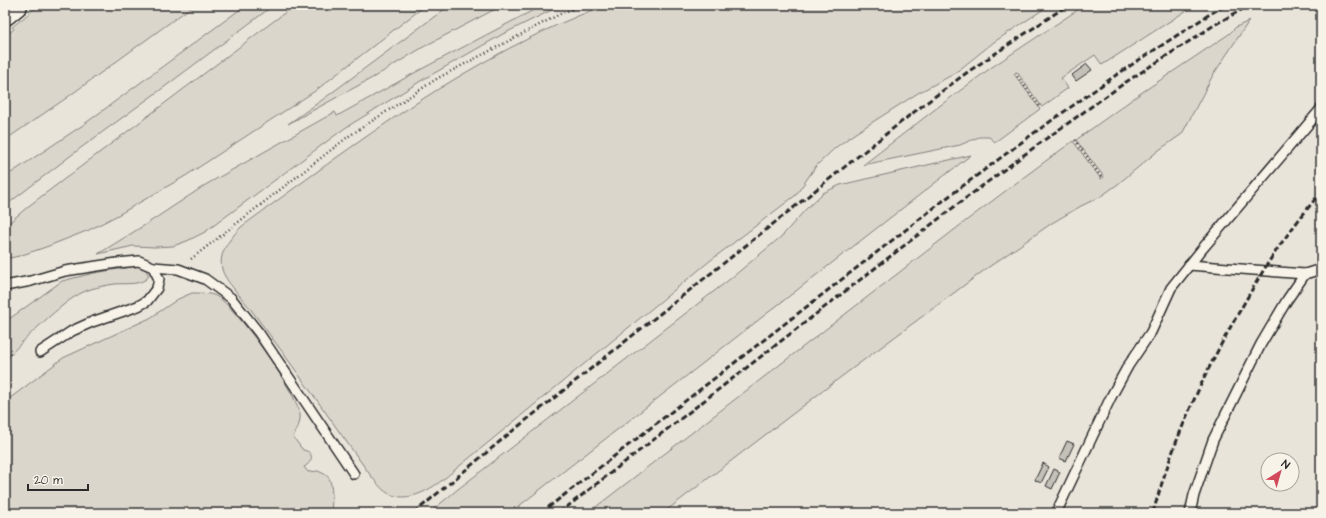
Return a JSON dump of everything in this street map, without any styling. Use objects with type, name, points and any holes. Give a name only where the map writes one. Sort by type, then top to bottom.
[{"type":"main road","points":[[5,14],[16,5]]},
{"type":"lane","points":[[1056,513],[1111,397],[1128,366],[1151,332],[1171,288],[1321,109]]},
{"type":"lane","points":[[5,286],[65,271],[139,261],[153,267],[178,270],[205,279],[232,298],[259,333],[354,474]]},
{"type":"lane","points":[[1189,265],[1305,274],[1321,269]]},
{"type":"lane","points":[[40,352],[72,331],[92,322],[138,306],[147,301],[157,288],[159,279],[153,267]]},
{"type":"lane","points":[[1190,513],[1194,495],[1213,440],[1261,344],[1286,300],[1305,274]]},
{"type":"path","points":[[178,270],[349,136],[438,78],[562,13],[583,5]]},
{"type":"path","points":[[1016,73],[1041,108]]},
{"type":"path","points":[[1075,140],[1102,178]]},
{"type":"shaded area","points":[[39,5],[194,5],[65,99],[5,140],[5,36],[14,29],[12,27]]},
{"type":"shaded area","points":[[194,5],[1321,5],[1321,513],[5,513],[5,140],[65,99]]},
{"type":"shaded area","points":[[246,5],[274,5],[5,206],[5,177],[83,125]]},
{"type":"shaded area","points":[[295,5],[426,5],[315,91],[187,175],[89,230],[46,247],[5,259],[5,226],[30,205]]},
{"type":"shaded area","points":[[450,5],[503,5],[425,46],[374,77],[288,124],[322,100]]},
{"type":"shaded area","points":[[543,5],[562,5],[503,34],[424,79],[345,128],[205,232],[173,246],[133,246],[98,254],[207,184],[335,112],[337,116],[416,72]]},
{"type":"shaded area","points":[[606,5],[1050,5],[994,42],[954,74],[918,93],[835,148],[816,166],[796,195],[711,260],[439,482],[427,490],[413,496],[399,497],[389,494],[380,487],[371,476],[282,352],[227,279],[221,263],[223,251],[241,227],[327,164],[416,103],[508,49],[557,25]]},
{"type":"shaded area","points":[[1085,5],[1195,5],[1102,65],[1095,55],[1061,78],[1068,88],[1042,107],[1017,72],[1014,74],[1040,109],[995,142],[989,137],[979,137],[960,145],[863,165],[992,67]]},
{"type":"shaded area","points":[[1249,21],[1213,75],[1182,134],[1159,150],[1118,184],[1100,197],[1052,223],[986,269],[841,377],[663,513],[588,513],[967,220],[1073,141],[1101,179],[1104,177],[1076,140],[1141,93],[1229,34],[1236,27]]},
{"type":"shaded area","points":[[971,155],[510,513],[429,513],[730,279],[782,236],[805,210],[823,193],[840,185]]},
{"type":"shaded area","points":[[137,266],[146,270],[149,276],[146,279],[138,283],[115,284],[85,291],[50,316],[21,343],[5,362],[5,322],[62,281],[94,273]]},
{"type":"shaded area","points":[[192,293],[205,293],[213,295],[225,303],[237,315],[264,350],[277,370],[296,403],[300,414],[299,423],[293,437],[303,450],[307,451],[311,455],[311,460],[304,467],[308,472],[318,471],[329,478],[332,495],[331,513],[5,513],[5,402],[63,358],[150,318],[178,299]]},
{"type":"building","points":[[1087,64],[1092,70],[1076,81],[1072,75]]},
{"type":"building","points":[[1067,441],[1074,444],[1066,461],[1059,458]]},
{"type":"building","points":[[1043,463],[1049,467],[1041,483],[1035,480]]},
{"type":"building","points":[[1054,469],[1060,472],[1052,489],[1046,486]]},
{"type":"railway","points":[[414,513],[510,433],[910,115],[969,71],[1068,5]]},
{"type":"railway","points":[[541,513],[948,197],[1034,133],[1119,73],[1226,5]]},
{"type":"railway","points":[[559,513],[954,207],[1040,143],[1126,82],[1216,24],[1250,5]]},
{"type":"railway","points":[[1153,513],[1180,433],[1202,381],[1215,356],[1270,260],[1321,192]]}]
